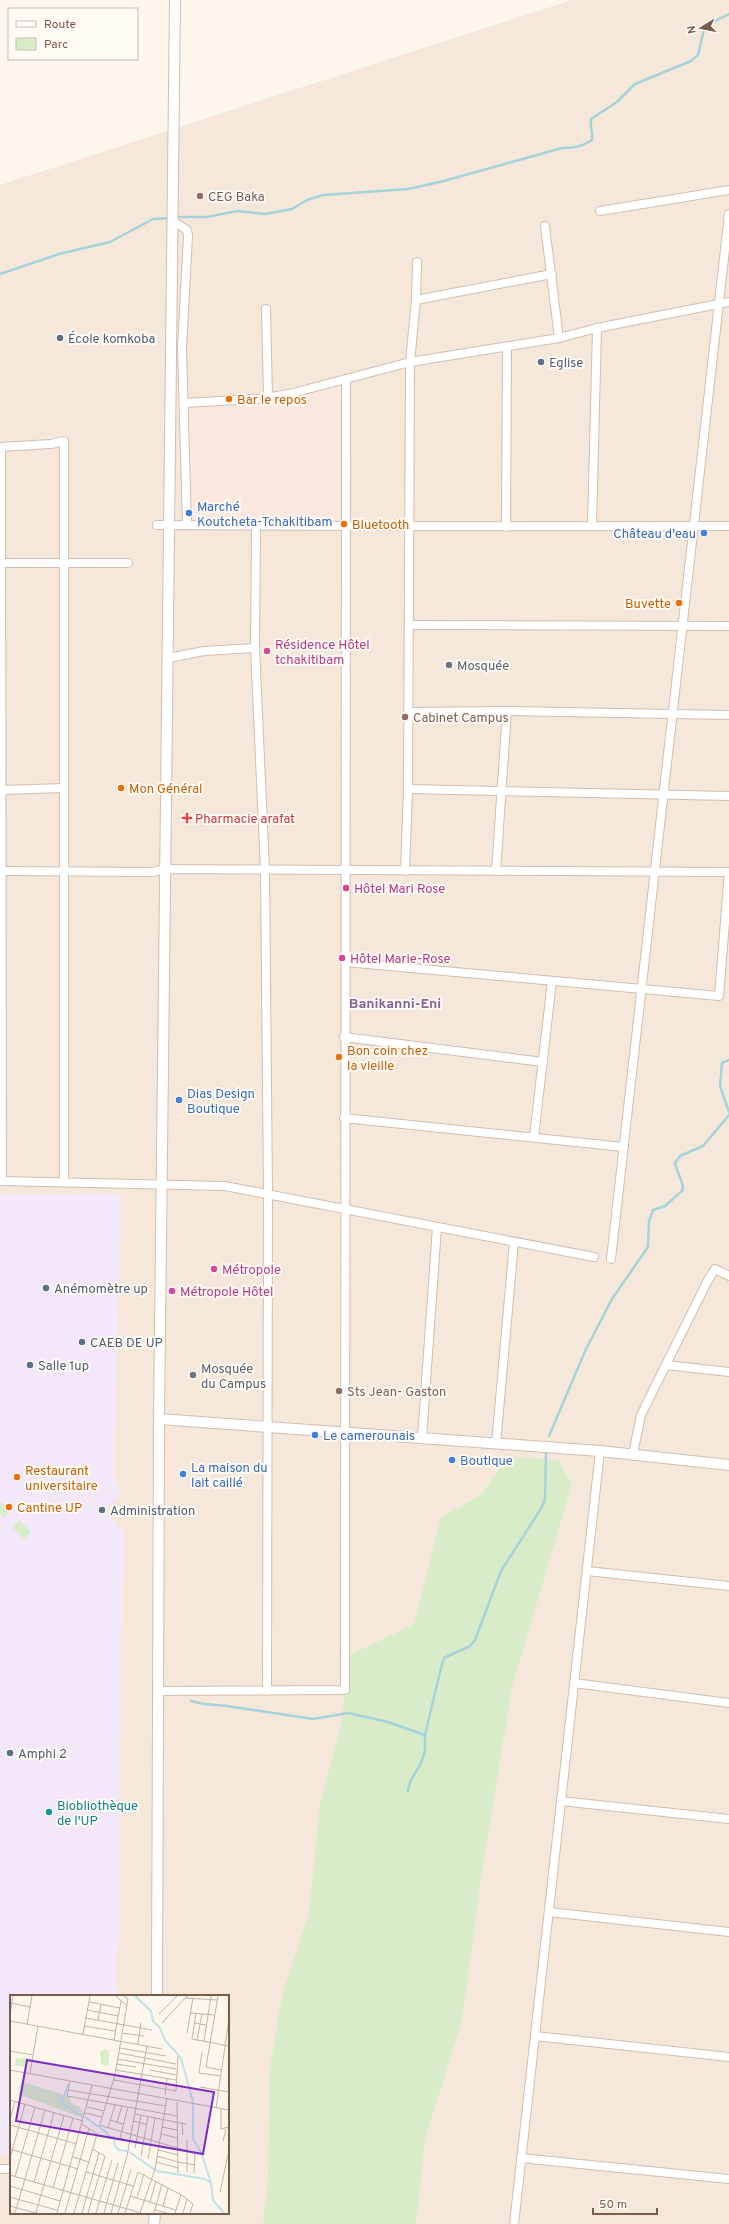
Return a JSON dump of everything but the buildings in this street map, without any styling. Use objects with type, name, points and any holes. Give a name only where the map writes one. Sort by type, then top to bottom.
[{"type":"street","points":[[157,1995],[159,1419],[175,0]]},
{"type":"street","points":[[600,210],[729,190]]},
{"type":"street","points":[[611,1259],[729,214]]},
{"type":"street","points":[[173,221],[187,230],[188,236],[182,332],[187,525]]},
{"type":"street","points":[[545,226],[559,338]]},
{"type":"street","points":[[405,871],[408,789],[408,528],[410,362],[416,300],[417,262]]},
{"type":"street","points":[[416,300],[552,274]]},
{"type":"street","points":[[185,403],[268,398],[289,394],[410,362],[507,348],[559,338],[597,328],[729,302]]},
{"type":"street","points":[[266,309],[268,398]]},
{"type":"street","points":[[592,526],[597,328]]},
{"type":"street","points":[[506,527],[507,348]]},
{"type":"street","points":[[158,1691],[345,1690],[344,1037],[346,379]]},
{"type":"street","points":[[64,1182],[64,441],[51,444],[0,447],[1,1180],[64,1182],[162,1183],[225,1186],[594,1257]]},
{"type":"street","points":[[157,525],[345,526],[408,528],[729,526]]},
{"type":"street","points":[[256,525],[255,648],[265,870],[268,1194],[267,1691]]},
{"type":"street","points":[[0,563],[128,563]]},
{"type":"street","points":[[409,625],[729,626]]},
{"type":"street","points":[[168,658],[204,651],[255,648]]},
{"type":"street","points":[[408,712],[506,711],[729,715]]},
{"type":"street","points":[[496,871],[506,711]]},
{"type":"street","points":[[1,790],[64,788]]},
{"type":"street","points":[[408,789],[729,796]]},
{"type":"street","points":[[1,871],[153,872],[165,869],[729,872],[719,996],[345,962]]},
{"type":"street","points":[[534,1138],[552,981]]},
{"type":"street","points":[[344,1037],[543,1062]]},
{"type":"street","points":[[344,1118],[624,1147]]},
{"type":"street","points":[[422,1438],[437,1227]]},
{"type":"street","points":[[496,1444],[514,1242]]},
{"type":"street","points":[[633,1454],[642,1415],[715,1269],[729,1276]]},
{"type":"street","points":[[666,1365],[729,1372]]},
{"type":"street","points":[[159,1419],[600,1451],[729,1465]]},
{"type":"street","points":[[514,2224],[600,1451]]},
{"type":"street","points":[[587,1571],[729,1586]]},
{"type":"street","points":[[574,1683],[729,1703]]},
{"type":"street","points":[[561,1801],[729,1819]]},
{"type":"street","points":[[549,1912],[729,1932]]},
{"type":"street","points":[[535,2036],[729,2058]]},
{"type":"street","points":[[521,2158],[729,2179]]},
{"type":"street","points":[[154,2224],[155,2214]]},
{"type":"shaded area","points":[[572,0],[729,0],[729,2224],[0,2224],[0,185]]},
{"type":"shaded area","points":[[343,383],[343,521],[189,521],[188,406],[265,403],[296,397]]},
{"type":"shaded area","points":[[0,1194],[121,1194],[114,1474],[121,1496],[104,1510],[123,1531],[119,1784],[119,1947],[116,1951],[116,1988],[120,1992],[120,1995],[10,1995],[10,2155],[0,2155]]},
{"type":"green space","points":[[508,1457],[558,1460],[572,1484],[512,1687],[482,1871],[462,2021],[425,2139],[416,2224],[263,2224],[268,2176],[270,2068],[282,1996],[309,1913],[320,1804],[341,1725],[350,1655],[414,1624],[441,1517],[480,1496]]},
{"type":"green space","points":[[0,1501],[10,1511],[4,1518],[0,1514]]},
{"type":"green space","points":[[19,1520],[31,1532],[24,1539],[12,1527]]},
{"type":"waterway","points":[[176,217],[207,217],[237,211],[265,214],[292,209],[307,200],[323,195],[408,189],[444,181],[562,148],[581,146],[592,140],[591,119],[617,102],[635,84],[691,61],[698,55],[704,30],[713,22],[729,14]]},
{"type":"waterway","points":[[0,274],[59,254],[110,242],[153,219],[171,218]]},
{"type":"waterway","points":[[729,1060],[722,1063],[720,1086],[729,1112]]},
{"type":"waterway","points":[[549,1436],[586,1349],[612,1299],[648,1247],[649,1221],[653,1210],[665,1206],[683,1190],[675,1163],[680,1156],[703,1146],[729,1115]]},
{"type":"waterway","points":[[408,1791],[410,1782],[421,1763],[425,1751],[425,1735],[444,1658],[470,1646],[475,1640],[501,1571],[542,1507],[545,1499],[546,1453]]},
{"type":"waterway","points":[[191,1701],[313,1719],[348,1713],[388,1722],[425,1735]]},
{"type":"place","name":"CEG Baka","points":[[200,196]]},
{"type":"place","name":"École komkoba","points":[[60,338]]},
{"type":"place","name":"Eglise","points":[[541,362]]},
{"type":"place","name":"Bar le repos","points":[[229,399]]},
{"type":"place","name":"Marché Koutcheta-Tchakitibam","points":[[189,513]]},
{"type":"place","name":"Bluetooth","points":[[344,524]]},
{"type":"place","name":"Château d'eau","points":[[704,533]]},
{"type":"place","name":"Buvette","points":[[679,603]]},
{"type":"place","name":"Résidence Hôtel tchakitibam","points":[[267,651]]},
{"type":"place","name":"Mosquée","points":[[449,665]]},
{"type":"place","name":"Cabinet Campus","points":[[405,717]]},
{"type":"place","name":"Mon Général","points":[[121,788]]},
{"type":"place","name":"Pharmacie arafat","points":[[187,818]]},
{"type":"place","name":"Hôtel Mari Rose","points":[[346,888]]},
{"type":"place","name":"Hôtel Marie-Rose","points":[[342,958]]},
{"type":"place","name":"Bon coin chez la vieille","points":[[339,1057]]},
{"type":"place","name":"Dias Design Boutique","points":[[179,1100]]},
{"type":"place","name":"Métropole","points":[[214,1269]]},
{"type":"place","name":"Anémomètre up","points":[[46,1288]]},
{"type":"place","name":"Métropole Hôtel","points":[[172,1291]]},
{"type":"place","name":"CAEB DE UP","points":[[82,1342]]},
{"type":"place","name":"Salle 1up","points":[[30,1365]]},
{"type":"place","name":"Mosquée du Campus","points":[[193,1375]]},
{"type":"place","name":"Sts Jean- Gaston","points":[[339,1391]]},
{"type":"place","name":"Le camerounais","points":[[315,1435]]},
{"type":"place","name":"Boutique","points":[[452,1460]]},
{"type":"place","name":"La maison du lait caillé","points":[[183,1474]]},
{"type":"place","name":"Restaurant universitaire","points":[[17,1477]]},
{"type":"place","name":"Cantine UP","points":[[9,1507]]},
{"type":"place","name":"Administration","points":[[102,1510]]},
{"type":"place","name":"Amphi 2","points":[[10,1753]]},
{"type":"place","name":"Biobliothèque de l'UP","points":[[49,1812]]},
{"type":"district","name":"Banikanni-Eni","points":[[395,1003]]}]
